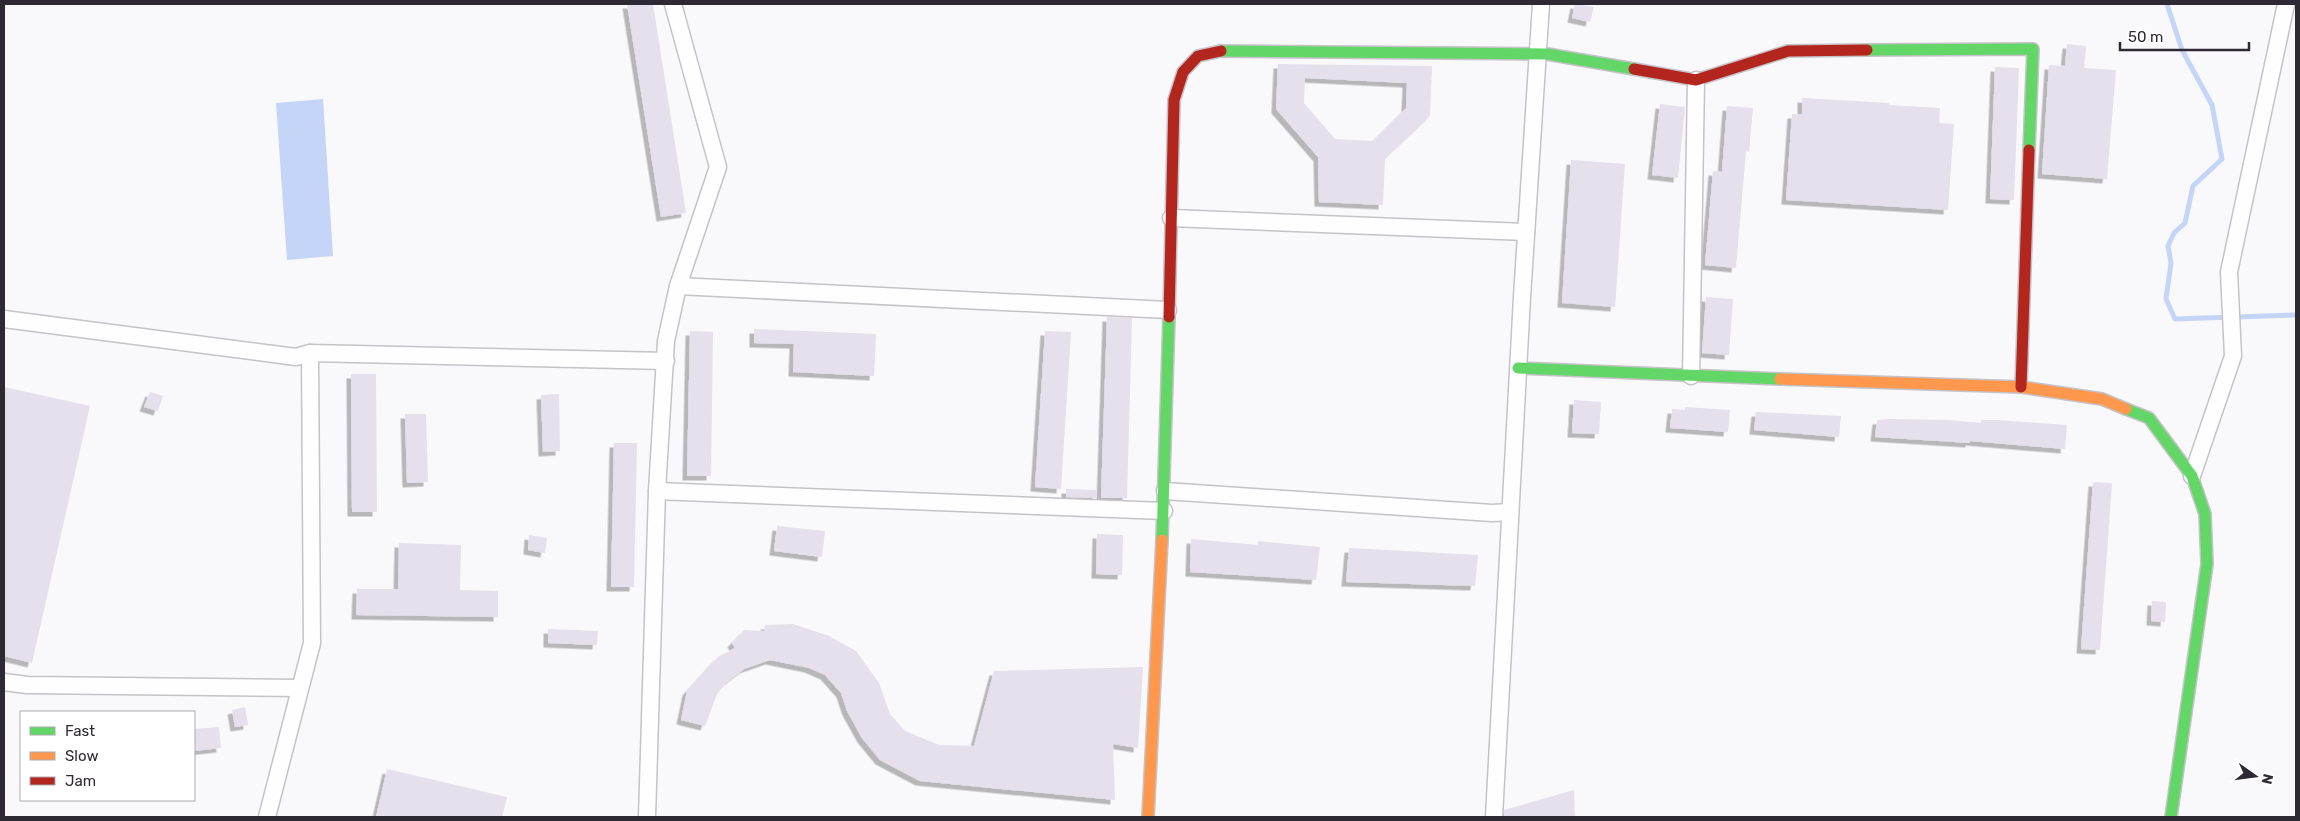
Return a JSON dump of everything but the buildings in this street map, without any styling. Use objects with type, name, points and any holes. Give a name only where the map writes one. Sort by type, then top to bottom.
[{"type":"street","points":[[647,817],[658,491],[666,341],[678,286],[718,167],[673,4]]},
{"type":"street","points":[[1494,817],[1518,368],[1541,4]]},
{"type":"street","points":[[2192,476],[2232,356],[2229,272],[2286,4]]},
{"type":"street","points":[[1148,817],[1165,491],[1174,100],[1183,72],[1198,56],[1229,50],[1547,54],[1696,80],[1788,51],[2033,49],[2021,387]]},
{"type":"street","points":[[1690,376],[1696,80]]},
{"type":"street","points":[[1171,218],[1526,232]]},
{"type":"street","points":[[678,286],[1168,310]]},
{"type":"street","points":[[4,319],[296,357],[310,353],[666,361]]},
{"type":"street","points":[[267,817],[312,643],[310,353]]},
{"type":"street","points":[[1518,368],[1690,376],[2021,387],[2102,399],[2149,418],[2192,476],[2205,514],[2207,564],[2171,817]]},
{"type":"street","points":[[658,491],[1164,511]]},
{"type":"street","points":[[1165,491],[1492,513],[1510,512]]},
{"type":"street","points":[[4,682],[27,685],[300,688]]},
{"type":"water","points":[[323,99],[333,256],[287,260],[276,103]]},
{"type":"waterway","points":[[2167,4],[2182,50],[2212,105],[2222,159],[2193,186],[2185,223],[2174,233],[2168,246],[2171,263],[2166,299],[2175,319],[2296,315]]},
{"type":"traffic: fast","points":[[1867,50],[2033,49],[2029,150]]},
{"type":"traffic: fast","points":[[1221,51],[1547,54],[1634,69]]},
{"type":"traffic: fast","points":[[1162,540],[1169,317]]},
{"type":"traffic: fast","points":[[1518,368],[1780,379]]},
{"type":"traffic: fast","points":[[2126,409],[2149,418],[2192,476],[2205,514],[2207,564],[2171,817]]},
{"type":"traffic: slow","points":[[1780,379],[2021,387],[2102,399],[2126,409]]},
{"type":"traffic: slow","points":[[1148,817],[1162,540]]},
{"type":"traffic: jam","points":[[1634,69],[1696,80],[1788,51],[1867,50]]},
{"type":"traffic: jam","points":[[1169,317],[1174,100],[1183,72],[1198,56],[1221,51]]},
{"type":"traffic: jam","points":[[2021,387],[2029,150]]}]
